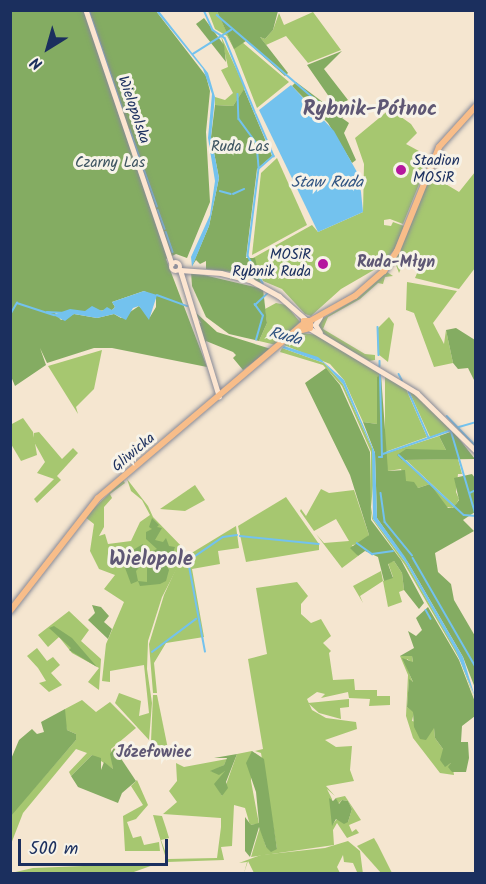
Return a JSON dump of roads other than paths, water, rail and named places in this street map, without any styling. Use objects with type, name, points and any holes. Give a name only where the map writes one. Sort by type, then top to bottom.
[{"type":"main road","name":"Wielopolska","points":[[86,10],[218,391]]},
{"type":"main road","name":"Gliwicka","points":[[10,611],[93,504],[210,404],[218,391],[275,350],[304,324],[364,290],[391,261],[439,147],[476,106]]},
{"type":"main road","points":[[176,267],[257,283],[304,324],[417,393],[476,451]]},
{"type":"main road","points":[[304,324],[322,315]]},
{"type":"main road","points":[[321,335],[315,325],[322,315]]},
{"type":"main road","points":[[304,324],[321,335]]},
{"type":"water","points":[[156,11],[159,11],[208,73],[215,97],[211,137],[219,178],[209,226],[192,267],[191,257],[210,215],[215,181],[208,138],[212,94],[203,69]]},
{"type":"water","name":"Staw Ruda","points":[[291,85],[334,131],[357,172],[361,192],[363,212],[318,232],[259,110]]},
{"type":"water","points":[[144,291],[157,295],[149,320],[139,306],[133,308],[126,320],[114,314],[97,318],[74,314],[65,321],[53,315],[70,309],[85,311],[92,306],[102,311],[107,307],[112,310],[115,307],[112,302]]},
{"type":"water","points":[[284,346],[318,357],[344,380],[375,453],[377,518],[405,557],[463,657],[475,697],[456,651],[406,563],[373,519],[372,448],[343,384],[324,363],[282,348]]},
{"type":"waterway","points":[[89,10],[91,17]]},
{"type":"waterway","points":[[204,10],[213,30],[225,38],[255,112]]},
{"type":"waterway","points":[[217,15],[325,108]]},
{"type":"waterway","points":[[92,19],[122,107]]},
{"type":"waterway","points":[[193,54],[231,30]]},
{"type":"waterway","points":[[238,94],[239,119],[257,144],[259,168]]},
{"type":"waterway","points":[[256,114],[274,156],[259,169],[248,256],[263,283]]},
{"type":"waterway","points":[[130,130],[157,206]]},
{"type":"waterway","points":[[233,194],[244,189]]},
{"type":"waterway","points":[[220,191],[231,194]]},
{"type":"waterway","points":[[158,210],[165,229]]},
{"type":"waterway","points":[[166,232],[173,252]]},
{"type":"waterway","points":[[256,340],[263,316],[255,305],[269,292]]},
{"type":"waterway","points":[[157,295],[187,306]]},
{"type":"waterway","points":[[10,315],[17,303],[54,315]]},
{"type":"waterway","points":[[47,312],[65,313]]},
{"type":"waterway","points":[[378,327],[379,355]]},
{"type":"waterway","points":[[380,361],[380,366]]},
{"type":"waterway","points":[[379,457],[382,457],[380,373]]},
{"type":"waterway","points":[[399,374],[402,380]]},
{"type":"waterway","points":[[409,392],[429,438]]},
{"type":"waterway","points":[[447,416],[476,446]]},
{"type":"waterway","points":[[459,427],[476,422]]},
{"type":"waterway","points":[[451,430],[476,515]]},
{"type":"waterway","points":[[383,454],[449,431]]},
{"type":"waterway","points":[[399,455],[464,515],[476,516]]},
{"type":"waterway","points":[[470,493],[476,490]]},
{"type":"waterway","points":[[381,493],[385,522],[412,555]]},
{"type":"waterway","points":[[205,652],[188,561],[223,537],[237,535]]},
{"type":"waterway","points":[[240,536],[319,544]]},
{"type":"waterway","points":[[357,543],[372,554],[393,551]]},
{"type":"waterway","points":[[413,558],[476,667]]},
{"type":"waterway","points":[[426,610],[431,619]]},
{"type":"waterway","points":[[152,652],[196,619]]},
{"type":"place","name":"Stadion MOSiR","points":[[401,170]]},
{"type":"place","name":"MOSiR Rybnik Ruda","points":[[323,264]]},
{"type":"district","name":"Rybnik-Północ","points":[[370,110]]},
{"type":"district","name":"Ruda-Młyn","points":[[396,263]]},
{"type":"district","name":"Wielopole","points":[[151,560]]},
{"type":"district","name":"Józefowiec","points":[[154,753]]},
{"type":"park label","name":"Ruda Las","points":[[240,148]]},
{"type":"park label","name":"Czarny Las","points":[[110,164]]},
{"type":"water label","name":"Ruda","points":[[285,337]]}]
